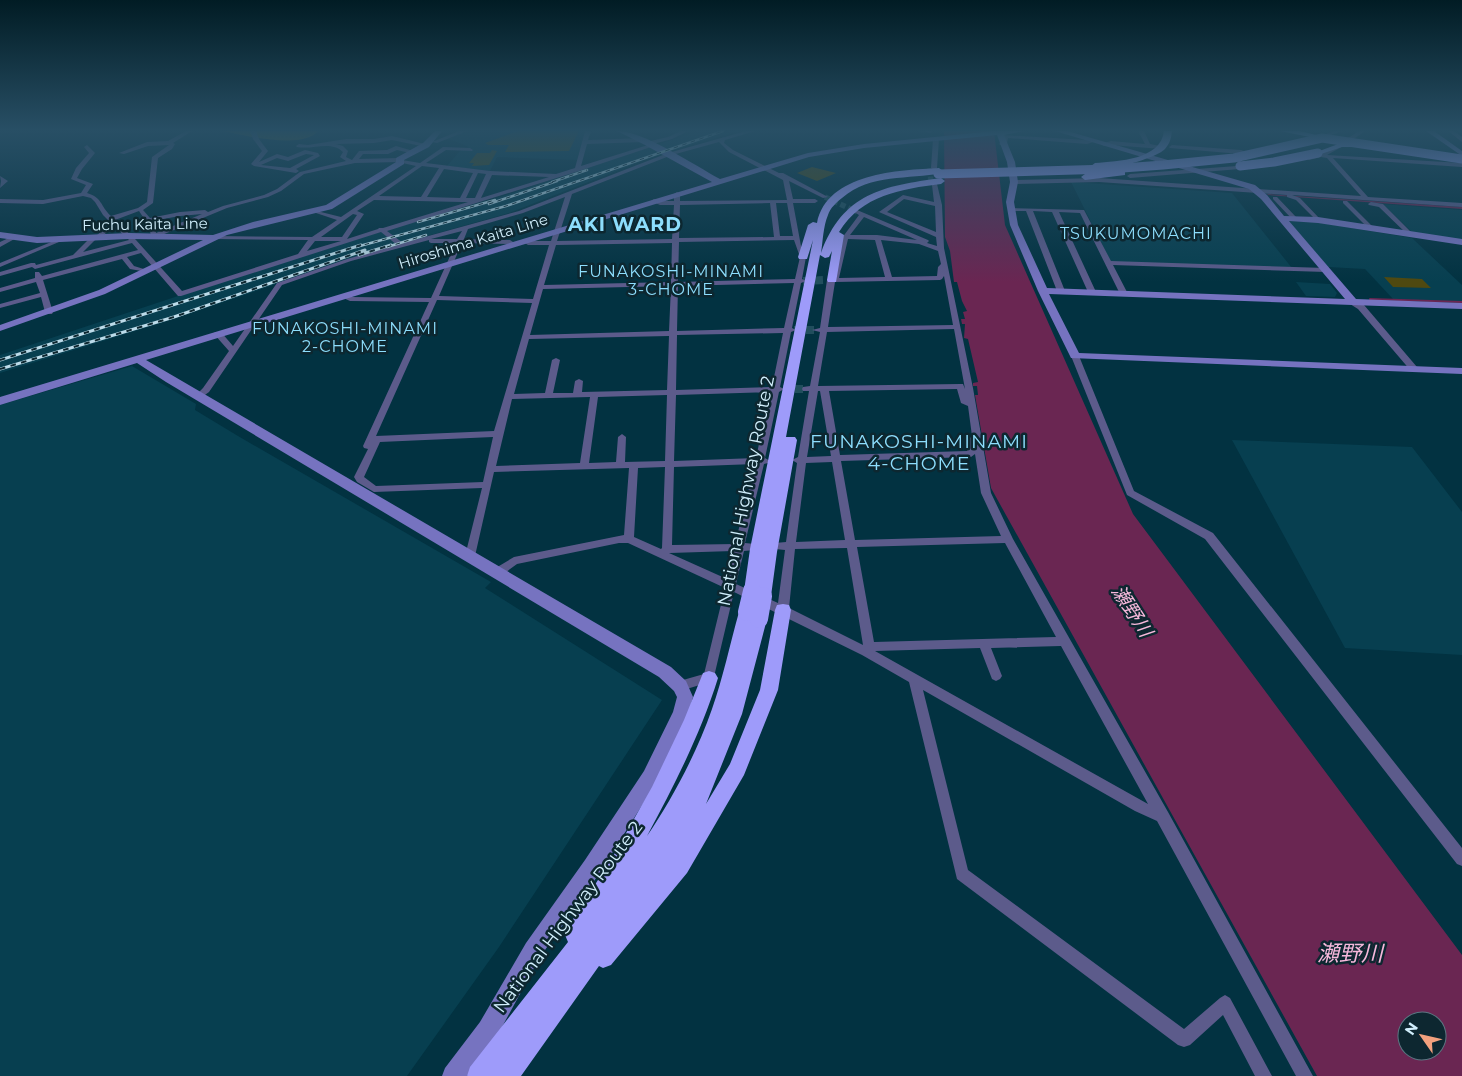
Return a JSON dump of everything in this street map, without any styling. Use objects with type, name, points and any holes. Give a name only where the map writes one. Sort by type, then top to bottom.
[{"type":"highway","points":[[851,205],[858,189],[880,181]]},
{"type":"highway","points":[[803,257],[818,210],[851,205],[886,191],[919,181]]},
{"type":"highway","name":"National Highway Route 2","points":[[757,593],[758,549],[820,228],[851,205]]},
{"type":"highway","name":"National Highway Route 2","points":[[567,975],[673,844],[698,799],[733,714],[757,593],[769,552],[825,279],[839,234],[851,205]]},
{"type":"highway","points":[[506,1076],[519,1040],[567,975],[680,866],[737,769],[769,690],[783,610]]},
{"type":"highway","points":[[519,1040],[567,975],[604,892],[663,788],[702,700],[709,678]]},
{"type":"highway","name":"National Highway Route 2","points":[[479,1076],[519,1040]]},
{"type":"street","points":[[81,181],[90,184],[83,194]]},
{"type":"street","points":[[76,256],[112,221],[140,210],[150,203],[151,181]]},
{"type":"street","points":[[140,210],[149,220],[155,235],[211,213],[272,193],[290,181]]},
{"type":"street","name":"Fuchu Kaita Line","points":[[0,235],[37,240],[96,237],[131,238],[155,235],[214,237],[256,224],[315,211],[337,204],[370,181]]},
{"type":"street","points":[[301,254],[313,239],[396,181]]},
{"type":"street","points":[[423,199],[434,181]]},
{"type":"street","points":[[462,200],[471,181]]},
{"type":"street","points":[[479,200],[487,181]]},
{"type":"street","points":[[0,200],[43,202],[83,194],[98,201],[112,221],[131,238],[181,294],[347,239],[541,181]]},
{"type":"street","points":[[198,397],[206,390],[279,284],[401,245],[521,212],[600,181]]},
{"type":"street","points":[[680,686],[709,678],[739,548],[763,461],[778,390],[803,257],[797,238],[786,181]]},
{"type":"street","points":[[798,181],[851,205],[881,222],[938,246]]},
{"type":"street","points":[[937,181],[939,205],[938,246],[945,265],[972,405],[986,493],[1008,539],[1305,1076]]},
{"type":"street","points":[[1052,181],[1014,182],[1011,197],[1014,225],[1043,291],[1075,356],[1130,492],[1209,536],[1462,859]]},
{"type":"street","points":[[1128,181],[1256,190],[1296,198],[1367,199],[1462,205]]},
{"type":"street","points":[[1234,181],[1256,190],[1264,197],[1414,369]]},
{"type":"street","points":[[1351,181],[1367,199]]},
{"type":"street","name":"Hiroshima Kaita Line","points":[[0,400],[654,201],[677,199],[718,182]]},
{"type":"street","points":[[470,556],[488,485],[498,434],[569,193]]},
{"type":"street","points":[[0,200],[23,195]]},
{"type":"street","points":[[1279,195],[1294,218]]},
{"type":"street","points":[[1264,197],[1279,195],[1322,198],[1381,206],[1410,234]]},
{"type":"street","points":[[882,212],[904,197],[939,205]]},
{"type":"street","points":[[371,198],[479,200]]},
{"type":"street","points":[[1296,198],[1318,220]]},
{"type":"street","points":[[664,552],[672,393],[677,199],[815,201]]},
{"type":"street","points":[[773,201],[778,238]]},
{"type":"street","points":[[1345,202],[1371,228]]},
{"type":"street","points":[[851,205],[882,212],[938,246]]},
{"type":"street","points":[[825,279],[838,276],[851,205]]},
{"type":"street","points":[[1011,209],[1082,212],[1124,294]]},
{"type":"street","points":[[1029,210],[1061,291]]},
{"type":"street","points":[[315,211],[340,219]]},
{"type":"street","points":[[1055,211],[1092,292]]},
{"type":"street","points":[[347,239],[361,214],[350,212]]},
{"type":"street","points":[[149,220],[187,213],[211,213]]},
{"type":"street","points":[[1281,218],[1318,220],[1462,242]]},
{"type":"street","points":[[353,482],[465,230],[464,228]]},
{"type":"street","points":[[381,229],[401,245]]},
{"type":"street","points":[[0,245],[15,237]]},
{"type":"street","points":[[0,328],[102,292],[214,237],[347,239]]},
{"type":"street","points":[[846,237],[920,242],[938,246]]},
{"type":"street","points":[[0,274],[76,256],[131,238]]},
{"type":"street","points":[[525,241],[554,243],[797,238]]},
{"type":"street","points":[[877,238],[889,278]]},
{"type":"street","points":[[0,265],[63,239]]},
{"type":"street","points":[[418,241],[510,242],[513,244]]},
{"type":"street","points":[[0,290],[142,251]]},
{"type":"street","points":[[30,253],[49,312]]},
{"type":"street","points":[[76,256],[79,268]]},
{"type":"street","points":[[123,256],[132,268],[145,271]]},
{"type":"street","points":[[1108,263],[1326,270]]},
{"type":"street","points":[[825,279],[940,278],[940,267],[945,265]]},
{"type":"street","points":[[783,610],[791,546],[798,460],[815,388],[825,279]]},
{"type":"street","points":[[540,287],[800,281]]},
{"type":"street","points":[[1043,291],[1462,306]]},
{"type":"street","points":[[0,306],[44,294]]},
{"type":"street","points":[[344,296],[350,299],[536,301]]},
{"type":"street","points":[[820,330],[956,327]]},
{"type":"street","points":[[526,337],[790,330]]},
{"type":"street","points":[[218,334],[232,351]]},
{"type":"street","points":[[1075,356],[1462,371]]},
{"type":"street","points":[[139,358],[144,364],[198,397],[353,482],[470,556],[665,672],[680,686],[685,697],[681,712],[650,777],[592,867],[533,950],[488,1030],[454,1076]]},
{"type":"street","points":[[548,396],[556,360]]},
{"type":"street","points":[[577,395],[579,381]]},
{"type":"street","points":[[815,388],[960,386],[965,403],[972,405]]},
{"type":"street","points":[[815,388],[837,458],[867,649]]},
{"type":"street","points":[[509,397],[778,390]]},
{"type":"street","points":[[584,466],[594,395]]},
{"type":"street","points":[[798,460],[971,454],[975,430]]},
{"type":"street","points":[[353,482],[359,477],[377,439],[498,434]]},
{"type":"street","points":[[620,465],[622,437]]},
{"type":"street","points":[[491,469],[763,461]]},
{"type":"street","points":[[629,539],[634,465]]},
{"type":"street","points":[[353,482],[374,488],[488,485]]},
{"type":"street","points":[[498,572],[514,561],[619,539],[629,539],[664,552],[730,586],[867,649],[914,679],[1140,807],[1162,817]]},
{"type":"street","points":[[779,546],[1008,539]]},
{"type":"street","points":[[664,552],[751,547]]},
{"type":"street","points":[[867,649],[1065,641]]},
{"type":"street","points":[[984,644],[996,676]]},
{"type":"street","points":[[914,679],[962,874],[1184,1039],[1225,1003],[1264,1076]]},
{"type":"shaded area","points":[[548,181],[590,181],[509,213],[374,251],[164,322],[0,373],[0,355],[379,232]]},
{"type":"shaded area","points":[[1071,182],[1232,193],[1292,268],[1111,262]]},
{"type":"shaded area","points":[[1383,204],[1462,210],[1462,240],[1413,233]]},
{"type":"shaded area","points":[[1289,222],[1315,222],[1412,238],[1462,285],[1462,302],[1393,299],[1365,269],[1328,267]]},
{"type":"shaded area","points":[[1384,277],[1422,279],[1431,288],[1393,287]]},
{"type":"shaded area","points":[[1296,282],[1330,284],[1337,293],[1335,297],[1306,296]]},
{"type":"shaded area","points":[[132,366],[196,404],[195,410],[238,436],[491,582],[485,588],[662,700],[499,947],[407,1076],[0,1076],[0,405]]},
{"type":"shaded area","points":[[1232,440],[1412,447],[1462,512],[1462,655],[1345,648]]},
{"type":"water","name":"瀬野川","points":[[944,181],[1000,181],[1005,225],[1133,514],[1462,955],[1462,1076],[1317,1076],[991,488],[975,395],[978,395],[977,386],[973,386],[973,383],[978,382],[968,339],[964,338],[965,324],[962,324],[961,319],[965,319],[963,312],[967,311],[957,282],[954,282],[950,251],[945,237]]},
{"type":"water","points":[[1268,195],[1462,207],[1462,209]]},
{"type":"waterway","points":[[1370,299],[1462,302]]},
{"type":"tunnel","points":[[825,197],[857,212]]},
{"type":"tunnel","points":[[803,281],[825,280]]},
{"type":"tunnel","points":[[794,330],[816,330]]},
{"type":"tunnel","points":[[783,389],[806,389]]},
{"type":"railway","points":[[489,204],[556,181]]},
{"type":"railway","points":[[356,247],[506,206],[578,181]]},
{"type":"railway","points":[[418,222],[495,200]]},
{"type":"railway","points":[[387,247],[426,235]]},
{"type":"railway","points":[[0,360],[361,245]]},
{"type":"railway","points":[[359,255],[391,245]]},
{"type":"railway","points":[[0,369],[174,317],[365,250]]},
{"type":"district","name":"AKI WARD","points":[[625,224]]},
{"type":"district","name":"TSUKUMOMACHI","points":[[1136,233]]},
{"type":"district","name":"FUNAKOSHI-MINAMI 3-CHOME","points":[[671,280]]},
{"type":"district","name":"FUNAKOSHI-MINAMI 2-CHOME","points":[[345,337]]},
{"type":"district","name":"FUNAKOSHI-MINAMI 4-CHOME","points":[[919,452]]}]
